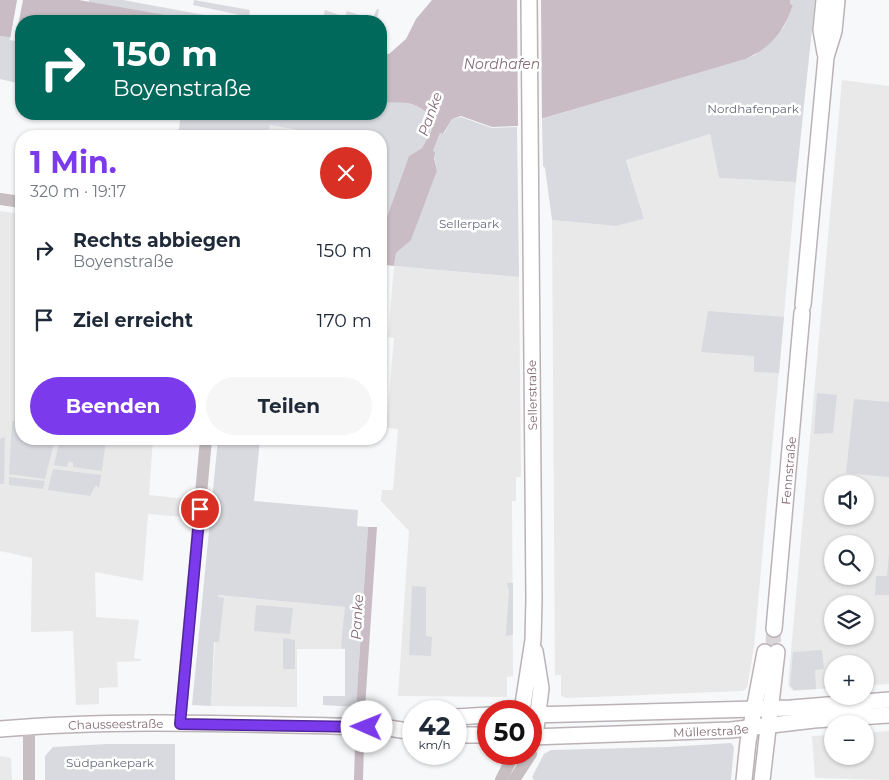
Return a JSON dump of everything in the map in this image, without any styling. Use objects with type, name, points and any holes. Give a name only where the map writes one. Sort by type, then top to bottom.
[{"type":"main road","name":"Sellerstraße","points":[[529,0],[533,640],[541,688],[538,700]]},
{"type":"main road","name":"Fennstraße","points":[[824,0],[822,30],[826,57]]},
{"type":"main road","name":"Fennstraße","points":[[774,629],[826,57],[834,31],[837,0]]},
{"type":"main road","name":"Sellerstraße","points":[[524,700],[533,640]]},
{"type":"main road","points":[[744,780],[751,728],[771,652],[771,708],[762,780]]},
{"type":"main road","name":"Müllerstraße","points":[[542,737],[675,734],[751,728],[863,709],[889,700]]},
{"type":"main road","name":"Müllerstraße","points":[[542,715],[771,708],[863,709],[889,715]]},
{"type":"main road","points":[[365,727],[402,722]]},
{"type":"main road","name":"Chausseestraße","points":[[0,730],[29,727],[180,724],[365,727]]},
{"type":"main road","points":[[365,727],[402,731]]},
{"type":"street","points":[[0,199],[15,201]]},
{"type":"street","points":[[180,724],[205,445]]},
{"type":"street","points":[[29,727],[29,780]]},
{"type":"street","points":[[501,780],[508,765]]},
{"type":"street","points":[[519,778],[526,765]]},
{"type":"shaded area","points":[[842,80],[889,86],[889,684],[874,685],[874,655],[824,655],[824,689],[793,691],[788,685]]},
{"type":"shaded area","points":[[269,125],[296,130],[269,130]]},
{"type":"shaded area","points":[[710,134],[719,178],[796,182],[754,647],[747,688],[743,691],[567,698],[561,696],[561,675],[555,675],[552,220],[616,226],[644,219],[626,159]]},
{"type":"shaded area","points":[[0,211],[15,213],[15,445],[153,445],[149,495],[187,499],[185,517],[148,514],[143,581],[95,572],[96,617],[139,620],[134,658],[141,659],[141,661],[117,662],[118,687],[99,688],[99,704],[76,705],[73,631],[31,632],[32,558],[0,551]]},
{"type":"shaded area","points":[[394,266],[519,277],[521,477],[516,477],[516,501],[512,501],[513,676],[507,677],[507,697],[398,696],[409,531],[381,501],[382,490],[393,490],[398,429],[387,428],[394,338],[388,337]]},
{"type":"shaded area","points":[[218,595],[345,607],[342,649],[297,649],[297,707],[211,706]]},
{"type":"shaded area","points":[[889,731],[889,780],[815,778],[812,736],[824,735],[824,765],[874,765],[874,732]]},
{"type":"shaded area","points":[[0,756],[11,758],[12,780],[0,780]]},
{"type":"green space","points":[[89,0],[123,0],[204,15],[166,15],[89,2]]},
{"type":"green space","points":[[194,0],[250,10],[249,15],[240,15],[193,5]]},
{"type":"green space","name":"Nordhafenpark","points":[[790,0],[815,0],[796,182],[719,178],[710,134],[626,160],[644,219],[616,226],[552,220],[545,168],[543,166],[542,119],[755,55],[784,27],[793,5],[790,4]]},
{"type":"green space","points":[[377,9],[379,9],[378,15],[374,15]]},
{"type":"green space","points":[[325,10],[339,15],[324,15]]},
{"type":"green space","points":[[347,11],[360,15],[346,15]]},
{"type":"green space","points":[[0,36],[15,38],[15,83],[0,79]]},
{"type":"green space","points":[[397,101],[420,106],[426,110],[432,120],[432,130],[422,148],[409,156],[387,216],[387,130],[297,130],[270,125],[269,130],[179,130],[180,120],[387,120],[387,102]]},
{"type":"green space","name":"Sellerpark","points":[[461,117],[492,128],[517,127],[519,277],[394,266],[396,253],[411,239],[437,171],[433,151],[440,133],[444,134],[452,119]]},
{"type":"green space","points":[[708,311],[784,317],[779,373],[754,372],[754,356],[701,352]]},
{"type":"green space","points":[[817,393],[837,395],[833,433],[814,434]]},
{"type":"green space","points":[[854,399],[889,402],[889,477],[846,473]]},
{"type":"green space","points":[[12,421],[15,421],[15,445],[54,445],[45,479],[9,474]]},
{"type":"green space","points":[[5,437],[4,484],[0,484],[0,439]]},
{"type":"green space","points":[[59,445],[105,445],[102,471],[73,467],[73,462],[68,462],[67,467],[54,465]]},
{"type":"green space","points":[[217,445],[259,445],[254,501],[358,510],[357,526],[368,527],[356,707],[323,705],[323,696],[345,696],[345,649],[342,649],[341,645],[345,607],[218,595],[218,597],[224,598],[219,642],[214,642],[211,706],[192,705]]},
{"type":"green space","points":[[53,469],[101,475],[99,488],[96,485],[90,496],[48,490]]},
{"type":"green space","points":[[9,477],[45,481],[43,489],[9,485]]},
{"type":"green space","points":[[889,554],[889,595],[875,595],[876,576],[887,576]]},
{"type":"green space","points":[[507,583],[513,583],[513,635],[504,636],[506,634],[509,591]]},
{"type":"green space","points":[[412,586],[426,587],[426,636],[432,637],[431,656],[409,655]]},
{"type":"green space","points":[[256,605],[293,608],[290,634],[254,631]]},
{"type":"green space","points":[[283,638],[295,640],[295,669],[283,669]]},
{"type":"green space","points":[[822,650],[824,669],[815,670],[816,689],[794,690],[790,685],[793,652]]},
{"type":"green space","points":[[731,743],[734,747],[731,780],[534,780],[532,777],[538,765],[542,765],[544,754],[551,750],[667,747]]},
{"type":"green space","name":"Südpankepark","points":[[107,744],[175,744],[175,780],[45,780],[45,756],[53,747]]},
{"type":"water","points":[[0,0],[79,0],[166,15],[15,15],[15,38],[0,36]]},
{"type":"water","name":"Nordhafen","points":[[432,0],[790,0],[790,4],[793,5],[781,31],[775,38],[762,50],[745,59],[517,126],[492,127],[461,116],[452,119],[443,134],[440,133],[433,151],[435,152],[434,158],[437,171],[411,240],[396,253],[394,266],[387,265],[387,216],[409,156],[422,148],[432,130],[432,120],[423,109],[417,106],[403,102],[387,103],[387,54],[389,54],[406,39],[416,19]]},
{"type":"water","points":[[368,527],[377,527],[365,708],[363,780],[354,780],[356,707]]},
{"type":"pier","points":[[17,0],[23,0],[20,15],[15,15],[15,41],[10,40]]},
{"type":"pier","points":[[517,0],[541,0],[542,121],[518,128]]},
{"type":"pier","points":[[354,707],[368,708],[366,746],[353,745]]},
{"type":"tunnel","points":[[774,629],[773,640],[777,652]]},
{"type":"route","points":[[200,509],[180,724],[367,727]]},
{"type":"water label","name":"Panke","points":[[430,114]]},
{"type":"water label","name":"Panke","points":[[357,617]]}]
